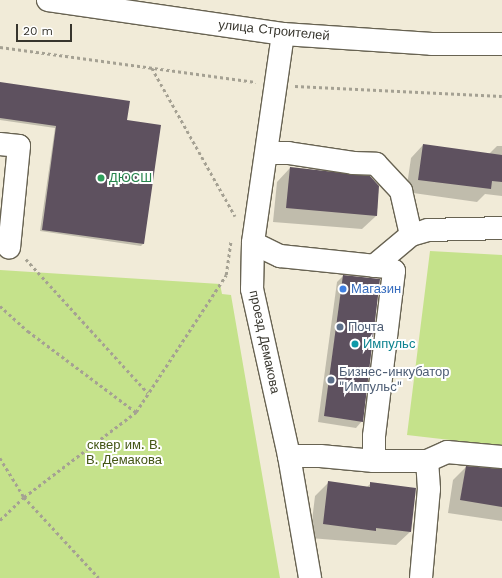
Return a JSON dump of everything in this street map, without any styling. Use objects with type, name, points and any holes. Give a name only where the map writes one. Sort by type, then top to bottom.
[{"type":"street","name":"улица Строителей","points":[[48,0],[283,34],[432,44],[502,44]]},
{"type":"street","name":"проезд Демакова","points":[[283,34],[253,243],[252,289],[289,456],[310,578]]},
{"type":"street","points":[[0,144],[19,146],[17,252]]},
{"type":"street","points":[[267,153],[288,153],[353,163],[376,164],[401,192],[411,235]]},
{"type":"street","points":[[374,266],[411,235],[428,230],[502,228]]},
{"type":"street","points":[[253,243],[280,256],[374,266],[394,271],[374,436],[374,461]]},
{"type":"street","points":[[289,456],[320,456],[374,461],[427,462],[447,452],[502,457]]},
{"type":"street","points":[[421,578],[429,490],[427,462]]},
{"type":"path","points":[[0,47],[275,85],[502,96]]},
{"type":"path","points":[[152,68],[235,216]]},
{"type":"path","points":[[17,252],[148,393]]},
{"type":"path","points":[[0,520],[24,497],[136,412],[226,275]]},
{"type":"path","points":[[0,306],[28,331],[136,412]]},
{"type":"path","points":[[0,458],[24,497],[99,578]]},
{"type":"green space","points":[[430,251],[502,255],[502,446],[407,435]]},
{"type":"green space","name":"сквер им. В. В. Демакова","points":[[0,270],[220,284],[222,294],[231,295],[280,578],[0,578]]},
{"type":"building","name":"ДЮСШ","points":[[0,82],[130,101],[127,120],[161,125],[144,244],[42,230],[56,126],[0,118]]},
{"type":"building","points":[[423,144],[502,155],[502,182],[492,181],[491,189],[418,180]]},
{"type":"building","points":[[290,167],[370,176],[379,186],[377,216],[286,208]]},
{"type":"building","name":"Импульс","points":[[343,275],[380,279],[363,422],[324,416]]},
{"type":"building","points":[[466,466],[502,469],[502,507],[460,500]]},
{"type":"building","points":[[328,481],[370,487],[370,482],[416,488],[411,532],[376,528],[376,531],[323,524]]},
{"type":"place","name":"ДЮСШ","points":[[101,178]]},
{"type":"place","name":"Магазин","points":[[343,289]]},
{"type":"place","name":"Почта","points":[[340,327]]},
{"type":"place","name":"Импульс","points":[[355,344]]},
{"type":"place","name":"Бизнес-инкубатор \"Импульс\"","points":[[331,380]]}]
